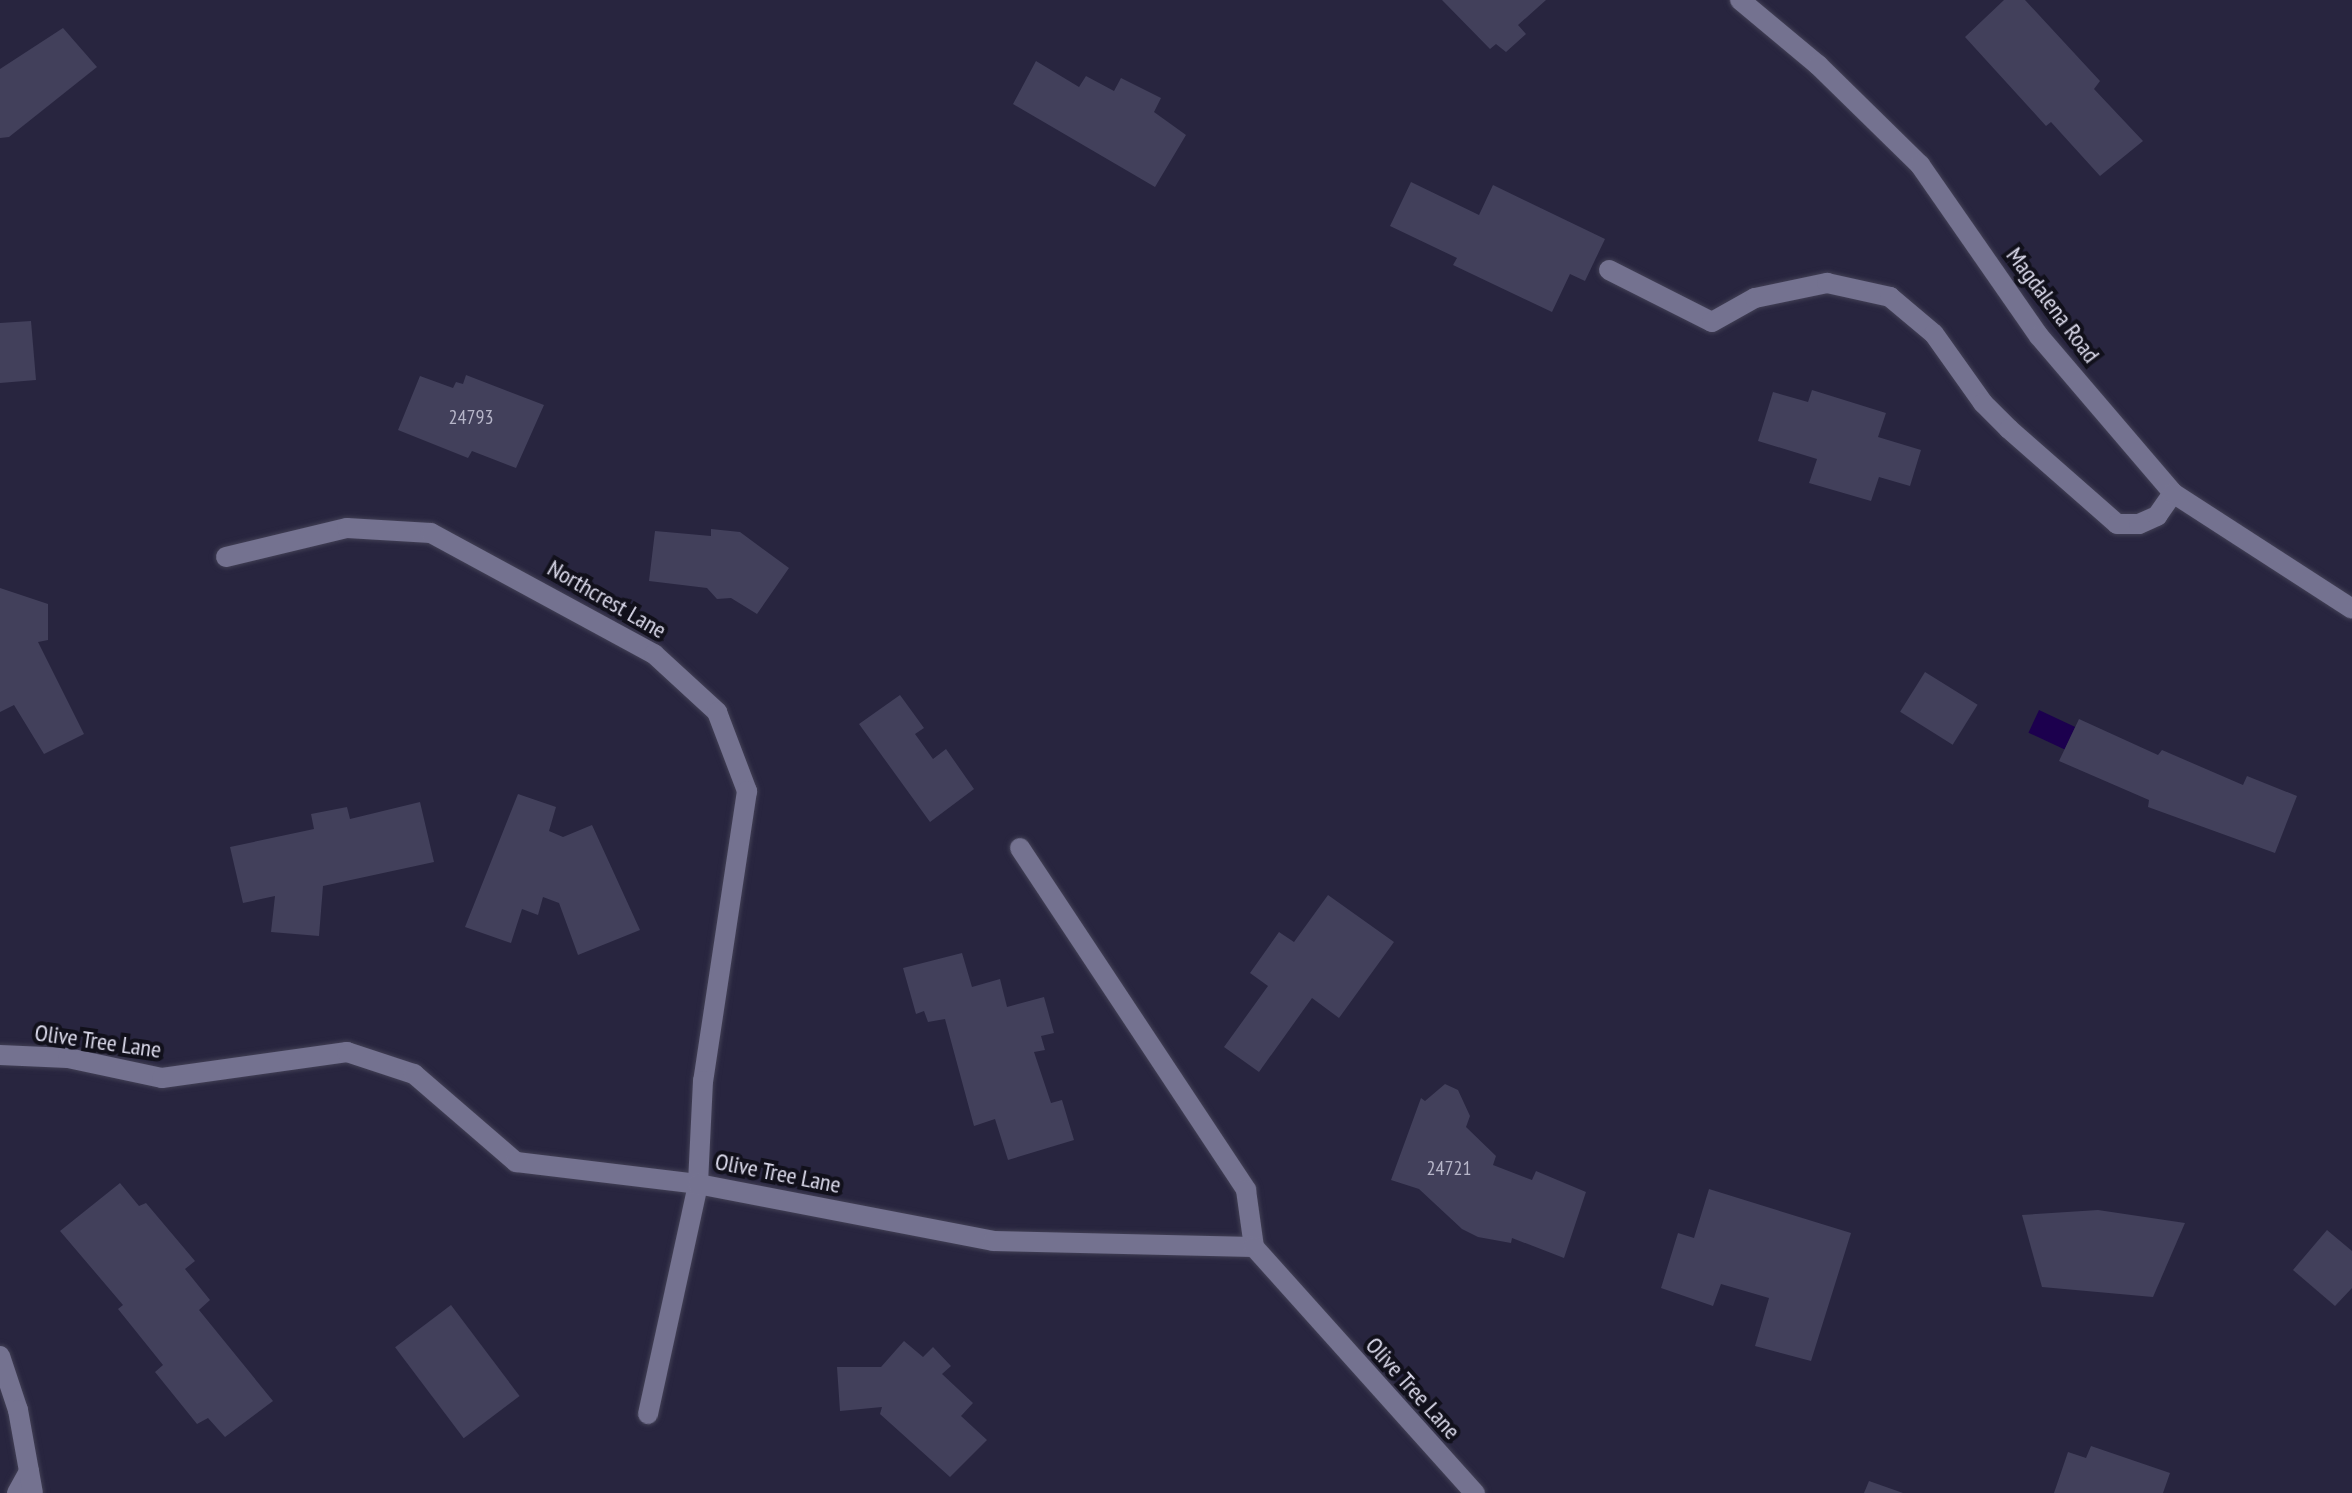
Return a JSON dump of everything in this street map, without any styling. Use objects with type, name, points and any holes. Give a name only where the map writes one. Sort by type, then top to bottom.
[{"type":"street","name":"Magdalena Road","points":[[1740,0],[1818,65],[1920,165],[2039,336],[2173,493],[2352,609]]},
{"type":"street","points":[[1609,270],[1712,322],[1755,298],[1801,286],[1827,283],[1890,297],[1934,334],[1983,403],[2009,429],[2117,524],[2139,524],[2157,516],[2173,493]]},
{"type":"street","name":"Northcrest Lane","points":[[226,557],[347,528],[431,533],[654,654],[717,712],[747,791],[703,1081],[698,1184],[648,1414]]},
{"type":"street","points":[[1020,848],[1246,1190],[1254,1247]]},
{"type":"street","name":"Olive Tree Lane","points":[[0,1055],[68,1058],[162,1078],[347,1052],[414,1074],[516,1162],[698,1184],[993,1241],[1254,1247],[1475,1493]]},
{"type":"street","points":[[0,1356],[18,1410],[33,1493]]},
{"type":"street","points":[[17,1493],[29,1471]]},
{"type":"shaded area","points":[[2039,710],[2075,727],[2065,750],[2028,733]]},
{"type":"building","points":[[1442,0],[1546,0],[1518,25],[1526,34],[1506,52],[1496,44],[1490,49]]},
{"type":"building","points":[[2004,0],[2025,0],[2100,81],[2094,89],[2143,141],[2100,176],[2051,122],[2046,126],[1965,37]]},
{"type":"building","points":[[63,28],[97,67],[9,137],[0,138],[0,69]]},
{"type":"building","points":[[1036,61],[1079,87],[1086,76],[1114,91],[1121,78],[1161,98],[1154,112],[1186,135],[1155,187],[1013,104]]},
{"type":"building","points":[[1411,182],[1479,215],[1493,185],[1605,239],[1585,281],[1570,274],[1552,312],[1453,265],[1457,258],[1390,226]]},
{"type":"building","points":[[31,321],[36,380],[0,383],[0,323]]},
{"type":"building","points":[[466,375],[544,405],[516,468],[472,451],[468,458],[398,430],[420,376],[453,388],[456,382],[463,384]]},
{"type":"building","points":[[1812,390],[1886,413],[1878,437],[1921,450],[1910,486],[1879,477],[1871,501],[1809,483],[1817,459],[1758,441],[1773,392],[1808,402]]},
{"type":"building","points":[[711,529],[740,532],[789,568],[757,614],[731,598],[717,599],[707,588],[649,581],[655,531],[711,536]]},
{"type":"building","points":[[0,588],[48,604],[48,640],[38,642],[84,734],[44,754],[14,705],[0,712]]},
{"type":"building","points":[[1925,672],[1978,705],[1953,745],[1900,712]]},
{"type":"building","points":[[900,695],[924,728],[915,734],[933,759],[946,749],[974,789],[930,822],[859,724]]},
{"type":"building","points":[[2079,719],[2158,755],[2162,750],[2243,785],[2247,776],[2297,796],[2275,853],[2148,807],[2149,800],[2059,761]]},
{"type":"building","points":[[518,794],[556,807],[549,831],[563,837],[592,825],[640,930],[578,955],[559,903],[543,897],[538,915],[522,909],[511,943],[465,927]]},
{"type":"building","points":[[420,802],[434,862],[323,886],[319,936],[271,932],[275,896],[243,903],[230,847],[314,829],[311,814],[347,807],[350,819]]},
{"type":"building","points":[[1328,895],[1394,942],[1339,1018],[1312,998],[1259,1072],[1224,1047],[1268,986],[1250,973],[1279,932],[1294,942]]},
{"type":"building","points":[[962,953],[972,987],[1000,979],[1007,1007],[1044,997],[1054,1033],[1041,1036],[1045,1050],[1034,1052],[1051,1103],[1062,1100],[1074,1140],[1008,1160],[995,1119],[974,1126],[945,1019],[928,1022],[924,1011],[916,1014],[903,968]]},
{"type":"building","points":[[1445,1084],[1458,1090],[1470,1116],[1466,1127],[1496,1156],[1493,1165],[1532,1180],[1536,1171],[1586,1192],[1564,1258],[1512,1238],[1511,1243],[1478,1237],[1462,1229],[1419,1189],[1391,1180],[1421,1098],[1425,1101]]},
{"type":"building","points":[[120,1183],[139,1206],[146,1203],[195,1261],[185,1269],[210,1300],[199,1310],[273,1401],[225,1437],[208,1418],[197,1424],[155,1372],[163,1365],[118,1309],[123,1305],[60,1231]]},
{"type":"building","points":[[1709,1189],[1851,1233],[1811,1361],[1755,1346],[1769,1298],[1721,1284],[1713,1306],[1661,1288],[1678,1233],[1694,1238]]},
{"type":"building","points":[[2098,1210],[2185,1223],[2153,1297],[2042,1287],[2022,1215]]},
{"type":"building","points":[[2327,1230],[2352,1251],[2352,1288],[2335,1306],[2293,1270]]},
{"type":"building","points":[[451,1305],[520,1396],[464,1438],[395,1347]]},
{"type":"building","points":[[904,1341],[923,1357],[933,1347],[951,1366],[942,1374],[973,1403],[961,1416],[987,1440],[950,1477],[880,1414],[882,1407],[840,1411],[837,1367],[881,1367]]},
{"type":"building","points":[[2091,1446],[2170,1473],[2163,1493],[2054,1493],[2068,1452],[2086,1458]]},
{"type":"building","points":[[1869,1481],[1903,1493],[1864,1493]]}]
